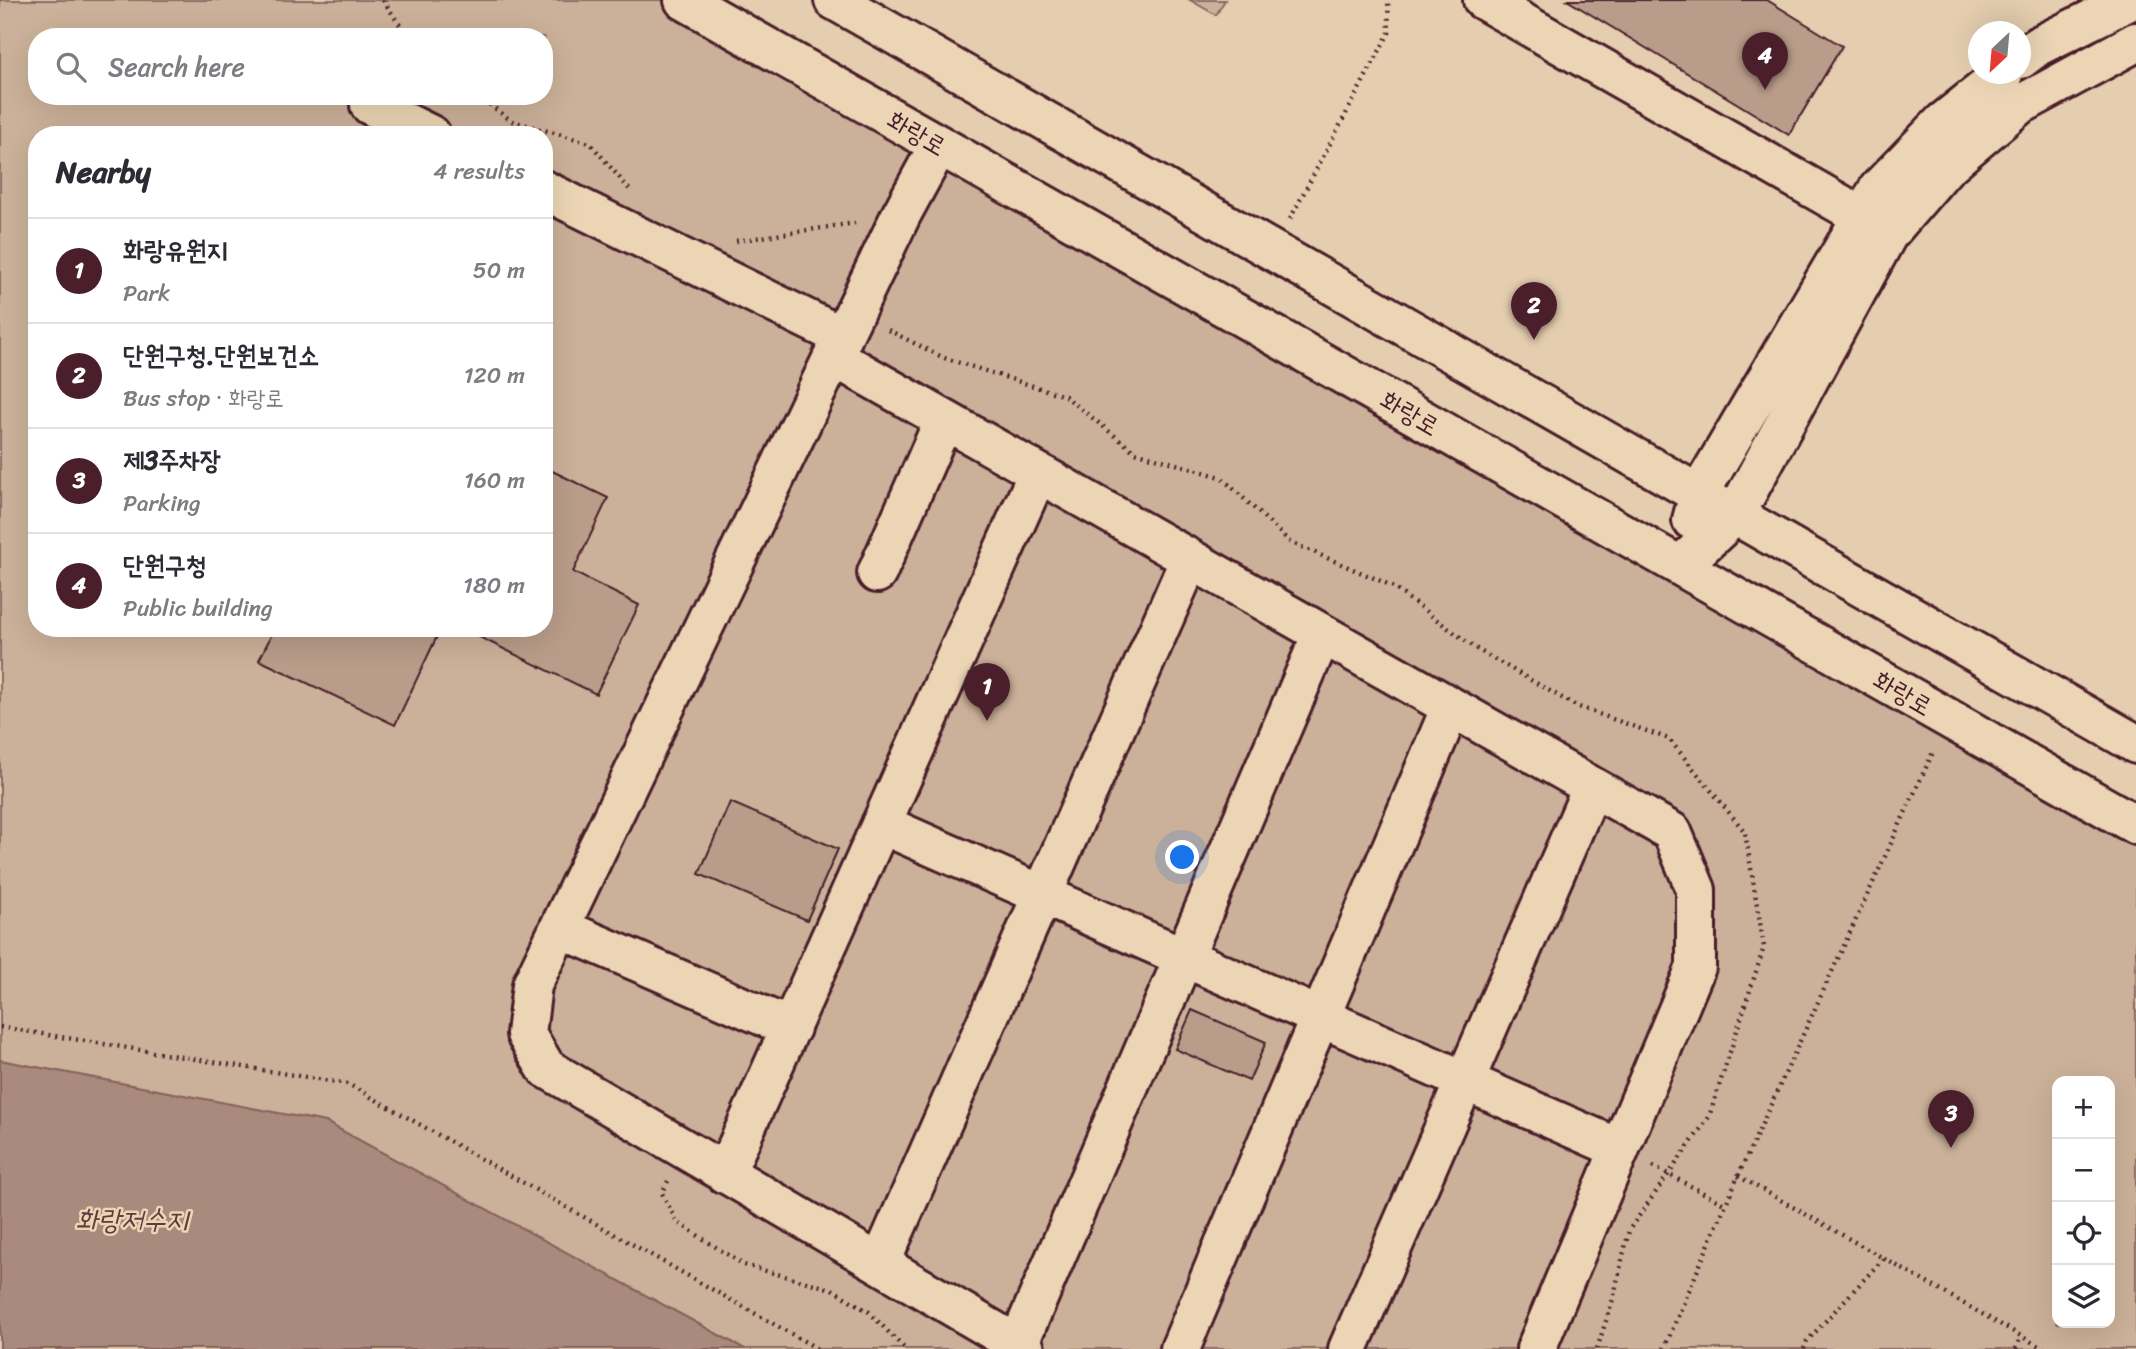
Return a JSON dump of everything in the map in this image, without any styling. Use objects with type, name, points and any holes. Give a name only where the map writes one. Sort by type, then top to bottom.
[{"type":"street","name":"화랑로","points":[[684,0],[2136,825]]},
{"type":"street","points":[[834,0],[2136,744]]},
{"type":"street","points":[[1483,0],[1863,217]]},
{"type":"street","points":[[2031,51],[2131,0]]},
{"type":"street","points":[[1680,566],[1735,515],[1888,234],[1945,168],[2018,106],[2136,42]]},
{"type":"street","points":[[1680,566],[1699,494],[1879,188],[1943,122],[1990,84]]},
{"type":"street","points":[[370,105],[413,126]]},
{"type":"street","points":[[939,145],[901,215],[532,985],[526,1034],[546,1068],[1021,1347],[1322,634]]},
{"type":"street","points":[[553,195],[839,347],[944,420],[1672,832],[1696,890],[1696,967],[1536,1349]]},
{"type":"street","points":[[877,573],[944,420]]},
{"type":"street","points":[[726,1174],[1038,472]]},
{"type":"street","points":[[880,1264],[1190,559]]},
{"type":"street","points":[[1180,1349],[1451,707]]},
{"type":"street","points":[[1348,1349],[1592,788]]},
{"type":"street","points":[[881,824],[1620,1149]]},
{"type":"street","points":[[560,928],[791,1028]]},
{"type":"path","points":[[383,0],[402,28]]},
{"type":"path","points":[[1273,251],[1389,33],[1388,0]]},
{"type":"path","points":[[490,105],[512,121],[530,126]]},
{"type":"path","points":[[553,133],[590,143],[630,190]]},
{"type":"path","points":[[726,239],[738,242],[901,215]]},
{"type":"path","points":[[1664,1349],[1738,1176],[1949,719]]},
{"type":"path","points":[[0,1027],[348,1084],[818,1349]]},
{"type":"path","points":[[684,1149],[662,1193],[677,1222],[744,1265],[832,1289],[869,1311],[905,1349]]},
{"type":"path","points":[[1620,1149],[1726,1205]]},
{"type":"path","points":[[1738,1176],[2043,1349]]},
{"type":"path","points":[[1804,1349],[1807,1340],[1884,1258]]},
{"type":"path","points":[[2016,1349],[2021,1336]]},
{"type":"shaded area","points":[[0,0],[724,0],[2136,814],[2136,1349],[0,1349]]},
{"type":"shaded area","points":[[1190,0],[1225,0],[1216,15]]},
{"type":"water","name":"화랑저수지","points":[[0,1060],[326,1122],[745,1349],[0,1349]]},
{"type":"building","points":[[1567,0],[1767,0],[1842,46],[1789,135]]},
{"type":"building","points":[[553,471],[608,498],[573,572],[639,605],[596,694],[479,637],[553,637]]},
{"type":"building","points":[[270,637],[437,637],[395,725],[259,660]]},
{"type":"building","points":[[730,802],[838,849],[807,920],[699,874]]},
{"type":"building","points":[[1192,1010],[1266,1042],[1249,1081],[1175,1049]]},
{"type":"place","name":"단원구청","points":[[1765,90]]},
{"type":"place","name":"단원구청.단원보건소","points":[[1534,340]]},
{"type":"place","name":"화랑유원지","points":[[987,721]]},
{"type":"place","name":"제3주차장","points":[[1951,1148]]}]
